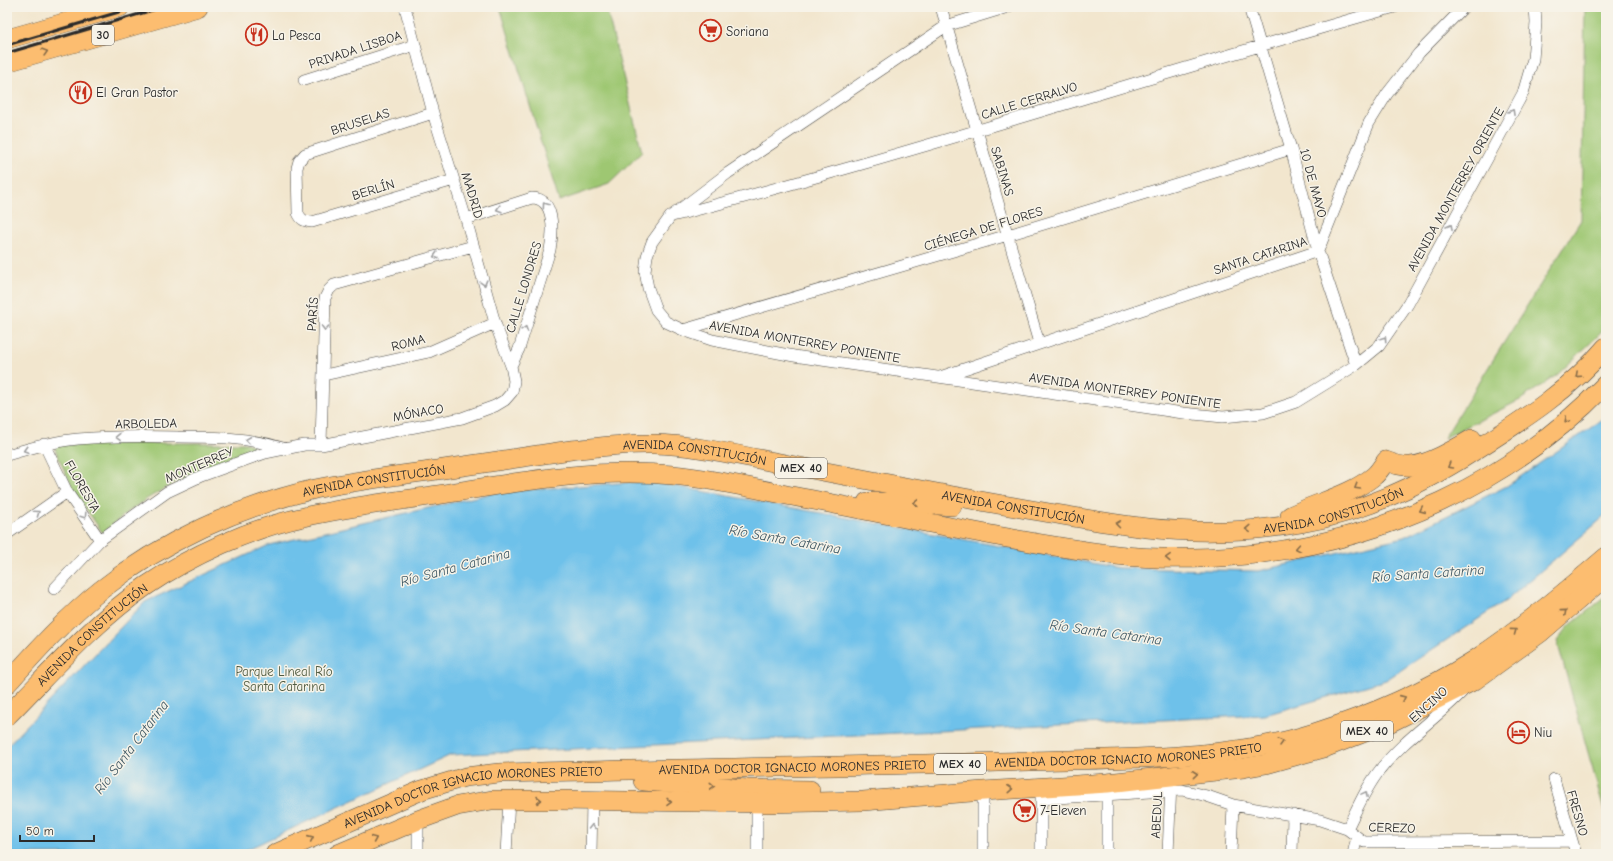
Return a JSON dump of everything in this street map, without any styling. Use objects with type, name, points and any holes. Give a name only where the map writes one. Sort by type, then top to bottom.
[{"type":"highway","name":"30","points":[[7,39],[120,7]]},
{"type":"highway","name":"30","points":[[7,62],[198,7]]},
{"type":"highway","name":"AVENIDA CONSTITUCIÓN","points":[[7,684],[44,642],[82,606],[123,574],[161,550],[208,526],[244,511],[288,496],[339,484],[572,450],[654,444],[707,450],[1024,508],[1148,528],[1212,530],[1267,528],[1328,517],[1381,500],[1409,488],[1457,462],[1527,417],[1566,386],[1606,347]]},
{"type":"highway","name":"AVENIDA CONSTITUCIÓN","points":[[7,716],[111,613],[148,585],[191,560],[234,539],[302,517],[497,485],[573,475],[623,472],[700,478],[1007,538],[1118,555],[1170,558],[1209,558],[1268,552],[1326,542],[1368,530],[1410,516],[1463,491],[1514,461],[1538,444],[1583,407],[1606,384]]},
{"type":"highway","points":[[1267,528],[1294,515],[1334,500],[1358,487],[1375,475],[1386,461],[1399,465],[1411,466],[1425,463],[1484,433],[1527,417]]},
{"type":"highway","points":[[820,501],[911,503],[1002,512],[1012,512],[1024,508]]},
{"type":"highway","name":"AVENIDA DOCTOR IGNACIO MORONES PRIETO","points":[[275,854],[422,790],[465,777],[499,773],[960,764],[1153,757],[1214,753],[1264,747],[1313,734],[1371,712],[1446,677],[1474,660],[1552,604],[1606,557]]},
{"type":"highway","name":"AVENIDA DOCTOR IGNACIO MORONES PRIETO","points":[[338,854],[418,820],[457,806],[492,800],[757,803],[863,801],[983,791],[1041,793],[1171,783],[1272,763],[1305,754],[1389,723],[1475,680],[1540,633],[1606,576]]},
{"type":"highway","points":[[548,772],[748,789],[958,794]]},
{"type":"street","name":"MADRID","points":[[405,7],[433,113],[466,219],[495,323],[511,366],[514,381],[512,392]]},
{"type":"street","name":"SABINAS","points":[[941,7],[1039,343]]},
{"type":"street","name":"AVENIDA MONTERREY PONIENTE","points":[[1008,7],[946,26],[709,186],[670,217],[652,242],[647,256],[646,271],[648,288],[656,310],[666,322],[683,330],[712,340],[764,350],[938,378],[1136,407],[1223,417],[1262,412],[1296,402],[1356,365]]},
{"type":"street","name":"10 DE MAYO","points":[[1249,7],[1291,149],[1318,251],[1356,365]]},
{"type":"street","name":"CALLE CERRALVO","points":[[670,217],[977,131],[1260,44],[1395,7]]},
{"type":"street","name":"SANTA CATARINA","points":[[938,378],[1318,251],[1369,123],[1387,94],[1419,53],[1464,7]]},
{"type":"street","name":"AVENIDA MONTERREY ORIENTE","points":[[1356,365],[1379,346],[1408,304],[1523,93],[1533,59],[1536,7]]},
{"type":"street","name":"PRIVADA LISBOA","points":[[304,80],[415,45]]},
{"type":"street","name":"BRUSELAS","points":[[301,219],[298,212],[297,168],[299,161],[305,154],[433,113]]},
{"type":"street","name":"CIÉNEGA DE FLORES","points":[[683,330],[1008,235],[1291,149]]},
{"type":"street","name":"BERLÍN","points":[[301,219],[305,222],[312,222],[454,180]]},
{"type":"street","points":[[709,186],[710,198],[713,202],[720,204]]},
{"type":"street","name":"CALLE LONDRES","points":[[466,219],[532,198],[541,199],[547,205],[550,212],[552,236],[550,250],[518,349],[511,366]]},
{"type":"street","name":"PARÍS","points":[[321,445],[326,298],[329,290],[334,285],[473,246]]},
{"type":"street","name":"ROMA","points":[[324,375],[429,352],[495,323]]},
{"type":"street","name":"MÓNACO","points":[[321,445],[462,418],[495,406],[505,400],[512,392]]},
{"type":"street","name":"ARBOLEDA","points":[[7,455],[44,444],[77,438],[147,436],[226,438],[261,442],[286,448]]},
{"type":"street","name":"FLORESTA","points":[[44,444],[67,492],[100,540]]},
{"type":"street","name":"MONTERREY","points":[[54,589],[100,540],[151,503],[184,483],[265,453],[286,448],[321,445]]},
{"type":"street","points":[[7,534],[67,492]]},
{"type":"street","name":"ENCINO","points":[[1347,829],[1379,770],[1395,753],[1446,709],[1475,680]]},
{"type":"street","name":"FRESNO","points":[[1554,779],[1576,854]]},
{"type":"street","name":"CEREZO","points":[[1171,783],[1182,790],[1232,805],[1320,820],[1347,829],[1364,842],[1572,841]]},
{"type":"street","name":"ABEDUL","points":[[1168,854],[1171,783]]},
{"type":"street","points":[[1107,789],[1107,854]]},
{"type":"street","points":[[983,791],[983,854]]},
{"type":"street","points":[[1041,793],[1041,854]]},
{"type":"street","points":[[506,854],[509,799]]},
{"type":"street","points":[[591,854],[592,800]]},
{"type":"street","points":[[757,803],[757,854]]},
{"type":"street","points":[[1231,854],[1232,805]]},
{"type":"street","points":[[1292,854],[1293,815]]},
{"type":"street","points":[[418,820],[418,854]]},
{"type":"street","points":[[1353,854],[1357,837]]},
{"type":"green space","points":[[500,7],[606,7],[642,152],[609,184],[559,201]]},
{"type":"green space","points":[[1585,7],[1606,7],[1606,328],[1557,375],[1520,400],[1444,438],[1581,220]]},
{"type":"green space","points":[[100,443],[246,443],[253,445],[253,448],[174,483],[156,493],[121,518],[105,532],[102,532],[73,490],[55,449],[57,445]]},
{"type":"green space","points":[[1606,596],[1606,817],[1557,641],[1569,626]]},
{"type":"water","name":"Río Santa Catarina","points":[[1606,414],[1606,515],[1507,600],[1386,680],[1265,715],[451,755],[237,854],[7,854],[7,746],[145,602],[269,545],[497,492],[647,481],[1118,568],[1259,571],[1404,537],[1507,486],[1599,422]]},
{"type":"railway","points":[[7,45],[136,7]]},
{"type":"railway","points":[[7,53],[163,7]]},
{"type":"place","name":"Soriana","points":[[710,31]]},
{"type":"place","name":"La Pesca","points":[[257,35]]},
{"type":"place","name":"El Gran Pastor","points":[[81,92]]},
{"type":"place","name":"Niu","points":[[1518,732]]},
{"type":"place","name":"7-Eleven","points":[[1024,810]]},
{"type":"park label","name":"Parque Lineal Río Santa Catarina","points":[[284,678]]}]
